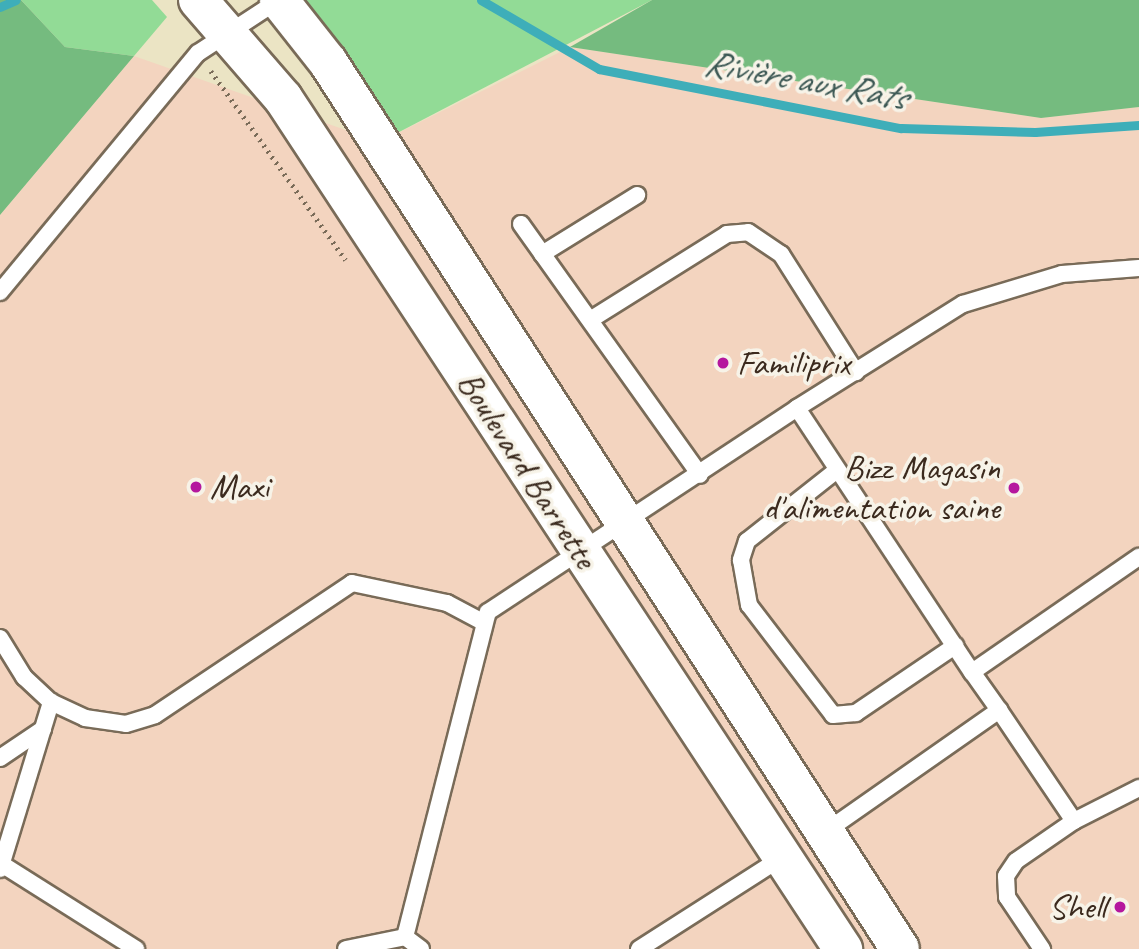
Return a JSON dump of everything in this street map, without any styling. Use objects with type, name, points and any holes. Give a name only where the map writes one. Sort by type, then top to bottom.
[{"type":"main road","name":"Boulevard Barrette","points":[[198,0],[283,98],[843,949]]},
{"type":"main road","name":"Boulevard Barrette","points":[[279,0],[328,62],[900,949]]},
{"type":"lane","points":[[0,292],[190,62],[226,32],[279,0]]},
{"type":"lane","points":[[542,254],[637,195]]},
{"type":"lane","points":[[521,224],[701,475]]},
{"type":"lane","points":[[590,320],[727,234],[748,232],[781,254],[856,372]]},
{"type":"lane","points":[[405,937],[482,622],[797,408],[962,304],[1062,274],[1139,268]]},
{"type":"lane","points":[[797,408],[1074,821]]},
{"type":"lane","points":[[838,470],[747,541],[741,560],[749,605],[832,715],[856,713],[955,646]]},
{"type":"lane","points":[[972,672],[1139,557]]},
{"type":"lane","points":[[0,638],[24,677],[51,702],[109,723],[155,715],[352,583],[447,603],[482,622]]},
{"type":"lane","points":[[51,702],[1,866],[136,949]]},
{"type":"lane","points":[[825,832],[999,710]]},
{"type":"lane","points":[[0,758],[43,729]]},
{"type":"lane","points":[[1036,947],[1007,898],[1006,876],[1016,861],[1074,821],[1139,788]]},
{"type":"lane","points":[[639,949],[783,857]]},
{"type":"lane","points":[[346,949],[405,937],[421,949]]},
{"type":"shaded area","points":[[570,47],[1041,118],[1139,107],[1139,949],[0,949],[0,215],[134,56],[380,142]]},
{"type":"green space","points":[[0,0],[21,0],[65,47],[134,56],[0,215]]},
{"type":"green space","points":[[21,0],[152,0],[167,17],[134,56],[65,47]]},
{"type":"green space","points":[[279,0],[652,0],[380,142]]},
{"type":"green space","points":[[652,0],[1139,0],[1139,107],[1041,118],[570,47]]},
{"type":"waterway","name":"Rivière aux Rats","points":[[0,7],[16,0]]},
{"type":"waterway","name":"Rivière aux Rats","points":[[481,0],[599,69],[901,128],[1035,132],[1139,125]]},
{"type":"place","name":"Familiprix","points":[[723,363]]},
{"type":"place","name":"Maxi","points":[[196,487]]},
{"type":"place","name":"Bizz Magasin d'alimentation saine","points":[[1014,488]]},
{"type":"place","name":"Shell","points":[[1120,907]]}]
